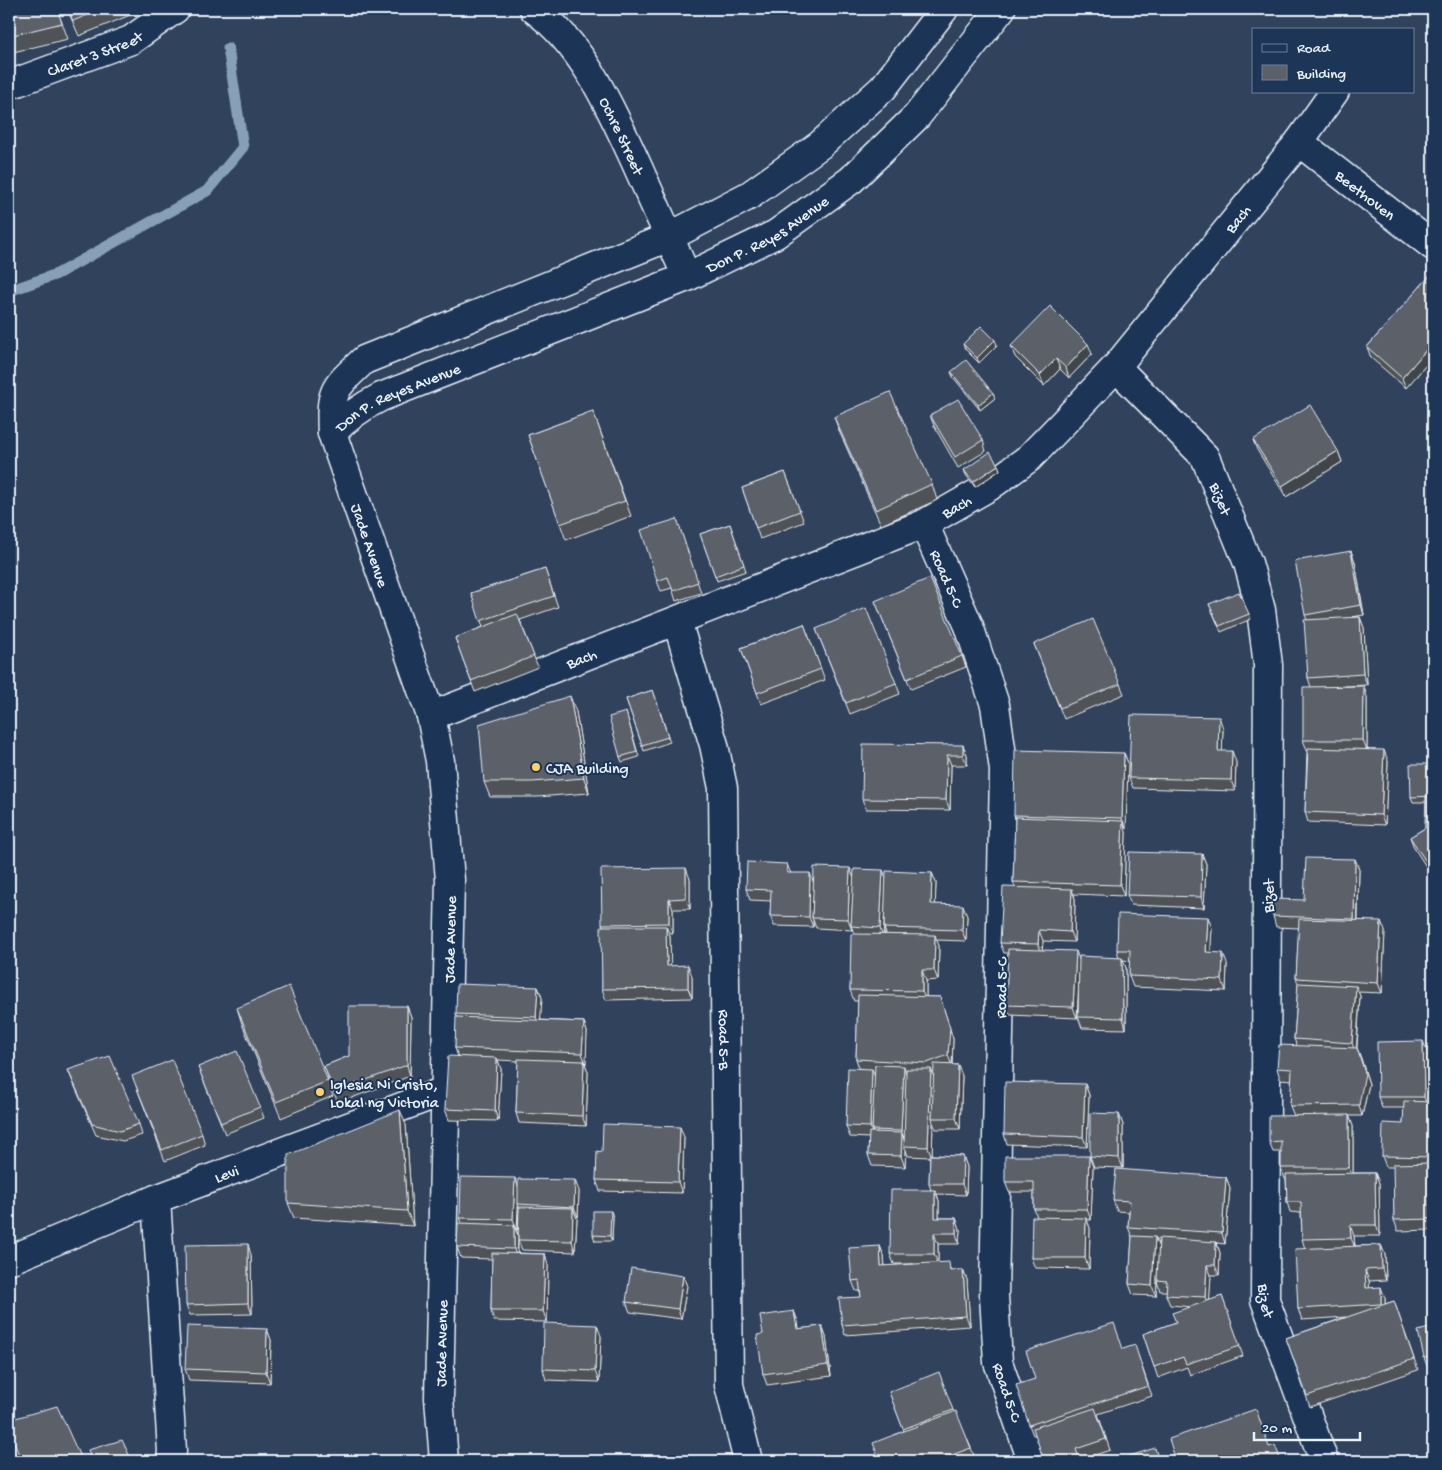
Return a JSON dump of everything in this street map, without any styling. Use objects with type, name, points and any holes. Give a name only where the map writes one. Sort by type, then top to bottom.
[{"type":"street","name":"Claret 3 Street","points":[[9,85],[131,40],[175,9]]},
{"type":"street","name":"Ochre Street","points":[[534,9],[552,22],[585,64],[612,110],[687,277]]},
{"type":"street","name":"Don P. Reyes Avenue","points":[[332,433],[331,403],[337,387],[364,360],[669,237],[750,196],[820,145],[883,88],[944,9]]},
{"type":"street","name":"Don P. Reyes Avenue","points":[[332,433],[344,420],[361,407],[381,398],[687,277],[776,234],[851,180],[917,116],[1001,9]]},
{"type":"street","name":"Bach","points":[[431,716],[924,524],[990,486],[1029,458],[1116,367],[1299,142],[1334,92]]},
{"type":"street","name":"Beethoven","points":[[1299,142],[1433,246]]},
{"type":"street","name":"Bizet","points":[[1116,367],[1204,457],[1248,562],[1261,610],[1268,665],[1265,1300],[1324,1461]]},
{"type":"street","name":"Jade Avenue","points":[[332,433],[431,716],[440,761],[450,880],[444,1091],[439,1398],[444,1461]]},
{"type":"street","name":"Road 5-C","points":[[924,524],[970,626],[995,704],[1004,770],[994,1296],[998,1362],[1032,1461]]},
{"type":"street","name":"Road 5-B","points":[[677,621],[714,746],[723,788],[730,1385],[748,1461]]},
{"type":"street","name":"Levi","points":[[9,1260],[156,1199],[444,1091]]},
{"type":"street","points":[[156,1199],[172,1442],[171,1461]]},
{"type":"building","points":[[9,9],[57,9],[62,23],[9,36]]},
{"type":"building","points":[[68,9],[102,9],[73,21]]},
{"type":"building","points":[[1433,272],[1433,342],[1402,378],[1367,347]]},
{"type":"building","points":[[1050,306],[1088,344],[1066,368],[1056,359],[1040,375],[1011,346]]},
{"type":"building","points":[[981,326],[995,340],[977,358],[963,344]]},
{"type":"building","points":[[966,360],[993,393],[978,405],[951,372]]},
{"type":"building","points":[[890,392],[932,484],[876,510],[834,417]]},
{"type":"building","points":[[958,399],[983,440],[955,457],[930,415]]},
{"type":"building","points":[[1310,405],[1338,451],[1282,486],[1253,440]]},
{"type":"building","points":[[593,411],[625,501],[560,524],[528,435]]},
{"type":"building","points":[[990,452],[998,465],[973,482],[964,470]]},
{"type":"building","points":[[785,472],[800,511],[756,528],[742,488]]},
{"type":"building","points":[[677,519],[698,582],[673,591],[668,577],[657,581],[641,530]]},
{"type":"building","points":[[730,524],[744,565],[715,576],[700,534]]},
{"type":"building","points":[[1351,551],[1361,605],[1305,615],[1295,561]]},
{"type":"building","points":[[545,569],[554,596],[480,621],[471,593]]},
{"type":"building","points":[[930,578],[962,656],[907,679],[875,601]]},
{"type":"building","points":[[1239,592],[1249,614],[1219,626],[1209,604]]},
{"type":"building","points":[[866,608],[896,683],[846,703],[816,629]]},
{"type":"building","points":[[517,614],[534,656],[471,681],[455,638]]},
{"type":"building","points":[[1360,617],[1363,674],[1308,678],[1304,620]]},
{"type":"building","points":[[1093,619],[1120,684],[1060,708],[1034,644]]},
{"type":"building","points":[[804,624],[821,669],[757,693],[741,648]]},
{"type":"building","points":[[1364,686],[1363,740],[1303,740],[1303,687]]},
{"type":"building","points":[[653,690],[668,737],[642,745],[626,699]]},
{"type":"building","name":"CJA Building","points":[[570,696],[584,778],[532,782],[484,782],[479,724]]},
{"type":"building","points":[[626,712],[637,752],[620,757],[609,717]]},
{"type":"building","points":[[1131,715],[1219,717],[1218,751],[1232,751],[1231,780],[1129,778]]},
{"type":"building","points":[[863,744],[963,745],[963,755],[947,755],[946,800],[862,799]]},
{"type":"building","points":[[1308,748],[1384,750],[1381,815],[1305,812]]},
{"type":"building","points":[[1015,750],[1124,753],[1122,818],[1014,815]]},
{"type":"building","points":[[1410,764],[1433,764],[1433,796],[1411,797]]},
{"type":"building","points":[[1426,796],[1433,796],[1433,860],[1425,860],[1410,837],[1425,828]]},
{"type":"building","points":[[1015,817],[1123,821],[1120,885],[1013,882]]},
{"type":"building","points":[[1129,852],[1202,854],[1201,897],[1127,895]]},
{"type":"building","points":[[1306,858],[1355,859],[1354,919],[1273,916],[1273,899],[1304,900]]},
{"type":"building","points":[[747,862],[787,864],[787,873],[810,873],[809,917],[770,916],[771,890],[746,889]]},
{"type":"building","points":[[814,867],[850,868],[848,919],[812,918]]},
{"type":"building","points":[[686,868],[686,898],[669,899],[669,923],[602,924],[601,869]]},
{"type":"building","points":[[854,869],[883,870],[880,928],[851,926]]},
{"type":"building","points":[[886,871],[932,873],[931,904],[963,905],[962,930],[884,928]]},
{"type":"building","points":[[1003,887],[1072,889],[1070,932],[1039,930],[1038,944],[1000,943]]},
{"type":"building","points":[[1118,914],[1208,917],[1206,952],[1223,953],[1222,980],[1129,976],[1130,950],[1117,950]]},
{"type":"building","points":[[1299,919],[1381,921],[1378,983],[1296,978]]},
{"type":"building","points":[[601,926],[666,926],[667,966],[688,965],[688,988],[602,989]]},
{"type":"building","points":[[851,934],[935,935],[934,970],[922,970],[922,991],[850,990]]},
{"type":"building","points":[[1008,949],[1076,951],[1073,1007],[1006,1005]]},
{"type":"building","points":[[1079,956],[1122,958],[1123,1018],[1078,1017]]},
{"type":"building","points":[[1298,983],[1356,986],[1352,1043],[1294,1039]]},
{"type":"building","points":[[457,984],[538,987],[536,1017],[456,1014]]},
{"type":"building","points":[[289,986],[328,1081],[276,1102],[237,1008]]},
{"type":"building","points":[[858,995],[940,997],[950,1028],[948,1055],[927,1063],[856,1059]]},
{"type":"building","points":[[349,1006],[407,1006],[407,1065],[334,1092],[324,1066],[349,1056]]},
{"type":"building","points":[[456,1017],[584,1022],[582,1053],[455,1048]]},
{"type":"building","points":[[1423,1041],[1424,1097],[1378,1097],[1377,1042]]},
{"type":"building","points":[[1279,1045],[1357,1048],[1365,1073],[1359,1105],[1290,1106],[1292,1069],[1277,1068]]},
{"type":"building","points":[[237,1051],[260,1107],[221,1123],[198,1067]]},
{"type":"building","points":[[110,1056],[139,1124],[120,1131],[92,1124],[68,1070]]},
{"type":"building","points":[[448,1056],[497,1058],[495,1111],[445,1109]]},
{"type":"building","points":[[518,1059],[584,1061],[582,1116],[516,1113]]},
{"type":"building","points":[[172,1060],[202,1134],[162,1150],[132,1076]]},
{"type":"building","points":[[934,1064],[958,1065],[956,1118],[932,1118]]},
{"type":"building","points":[[875,1065],[904,1066],[901,1131],[872,1130]]},
{"type":"building","points":[[848,1068],[872,1069],[870,1127],[846,1126]]},
{"type":"building","points":[[906,1069],[931,1069],[928,1147],[904,1146]]},
{"type":"building","points":[[1005,1082],[1085,1084],[1083,1137],[1004,1134]]},
{"type":"building","points":[[1404,1101],[1433,1102],[1433,1157],[1382,1156],[1383,1123],[1403,1124]]},
{"type":"building","points":[[400,1110],[407,1211],[288,1203],[288,1155]]},
{"type":"building","points":[[1090,1113],[1119,1114],[1119,1158],[1090,1156]]},
{"type":"building","points":[[1349,1115],[1349,1168],[1281,1168],[1281,1141],[1269,1142],[1269,1116]]},
{"type":"building","points":[[603,1124],[680,1127],[678,1182],[596,1180],[597,1151],[602,1152]]},
{"type":"building","points":[[869,1132],[902,1133],[901,1156],[868,1155]]},
{"type":"building","points":[[930,1155],[963,1156],[962,1184],[929,1184]]},
{"type":"building","points":[[1005,1156],[1089,1156],[1087,1209],[1034,1209],[1034,1182],[1005,1182]]},
{"type":"building","points":[[1433,1163],[1433,1219],[1394,1220],[1393,1164]]},
{"type":"building","points":[[1116,1169],[1226,1177],[1222,1233],[1128,1227],[1130,1201],[1113,1200]]},
{"type":"building","points":[[1375,1173],[1376,1225],[1350,1225],[1351,1238],[1302,1239],[1301,1202],[1287,1202],[1286,1174]]},
{"type":"building","points":[[461,1177],[515,1178],[513,1219],[460,1218]]},
{"type":"building","points":[[518,1179],[575,1180],[574,1207],[518,1204]]},
{"type":"building","points":[[891,1190],[935,1190],[935,1218],[956,1218],[956,1233],[934,1233],[934,1254],[890,1254]]},
{"type":"building","points":[[519,1207],[573,1208],[572,1241],[518,1240]]},
{"type":"building","points":[[593,1211],[611,1211],[610,1236],[593,1235]]},
{"type":"building","points":[[1032,1217],[1086,1218],[1085,1258],[1031,1258]]},
{"type":"building","points":[[458,1223],[514,1225],[514,1249],[457,1247]]},
{"type":"building","points":[[1433,1231],[1433,1257],[1432,1257]]},
{"type":"building","points":[[1132,1236],[1155,1237],[1152,1286],[1129,1284]]},
{"type":"building","points":[[1159,1238],[1216,1242],[1215,1265],[1207,1265],[1205,1297],[1166,1295],[1167,1281],[1157,1280]]},
{"type":"building","points":[[248,1244],[248,1303],[186,1305],[185,1245]]},
{"type":"building","points":[[1381,1245],[1382,1269],[1365,1270],[1366,1288],[1381,1287],[1381,1304],[1298,1309],[1295,1249]]},
{"type":"building","points":[[880,1246],[881,1266],[949,1262],[950,1271],[963,1270],[966,1316],[842,1325],[839,1298],[861,1297],[859,1280],[852,1281],[849,1248]]},
{"type":"building","points":[[492,1253],[545,1254],[543,1311],[491,1311]]},
{"type":"building","points":[[631,1268],[683,1276],[678,1309],[626,1302]]},
{"type":"building","points":[[1222,1296],[1240,1346],[1186,1364],[1183,1357],[1154,1367],[1143,1334],[1176,1322],[1172,1313]]},
{"type":"building","points":[[1394,1301],[1414,1359],[1307,1396],[1286,1338]]},
{"type":"building","points":[[794,1311],[797,1329],[822,1326],[828,1365],[763,1374],[757,1335],[763,1334],[760,1316]]},
{"type":"building","points":[[544,1323],[597,1325],[595,1371],[543,1369]]},
{"type":"building","points":[[1114,1323],[1123,1349],[1135,1345],[1148,1386],[1029,1425],[1016,1385],[1035,1379],[1026,1351]]},
{"type":"building","points":[[187,1326],[267,1329],[266,1372],[185,1369]]},
{"type":"building","points":[[1433,1327],[1433,1356],[1424,1358],[1418,1331]]},
{"type":"building","points":[[939,1372],[953,1410],[903,1429],[889,1392]]},
{"type":"building","points":[[57,1406],[82,1461],[21,1461],[9,1427],[9,1420]]},
{"type":"building","points":[[1095,1408],[1106,1439],[1076,1449],[1080,1461],[1044,1461],[1033,1428]]},
{"type":"building","points":[[1256,1409],[1269,1447],[1275,1445],[1281,1461],[1176,1461],[1169,1439]]},
{"type":"building","points":[[956,1411],[971,1448],[935,1461],[880,1461],[873,1443]]},
{"type":"building","points":[[122,1440],[132,1461],[92,1461],[88,1450]]},
{"type":"building","points":[[1155,1448],[1159,1461],[1114,1461]]},
{"type":"waterway","points":[[9,291],[57,274],[207,191],[243,147],[228,48]]},
{"type":"place","name":"CJA Building","points":[[536,767]]},
{"type":"place","name":"Iglesia Ni Cristo, Lokal ng Victoria","points":[[320,1092]]}]
